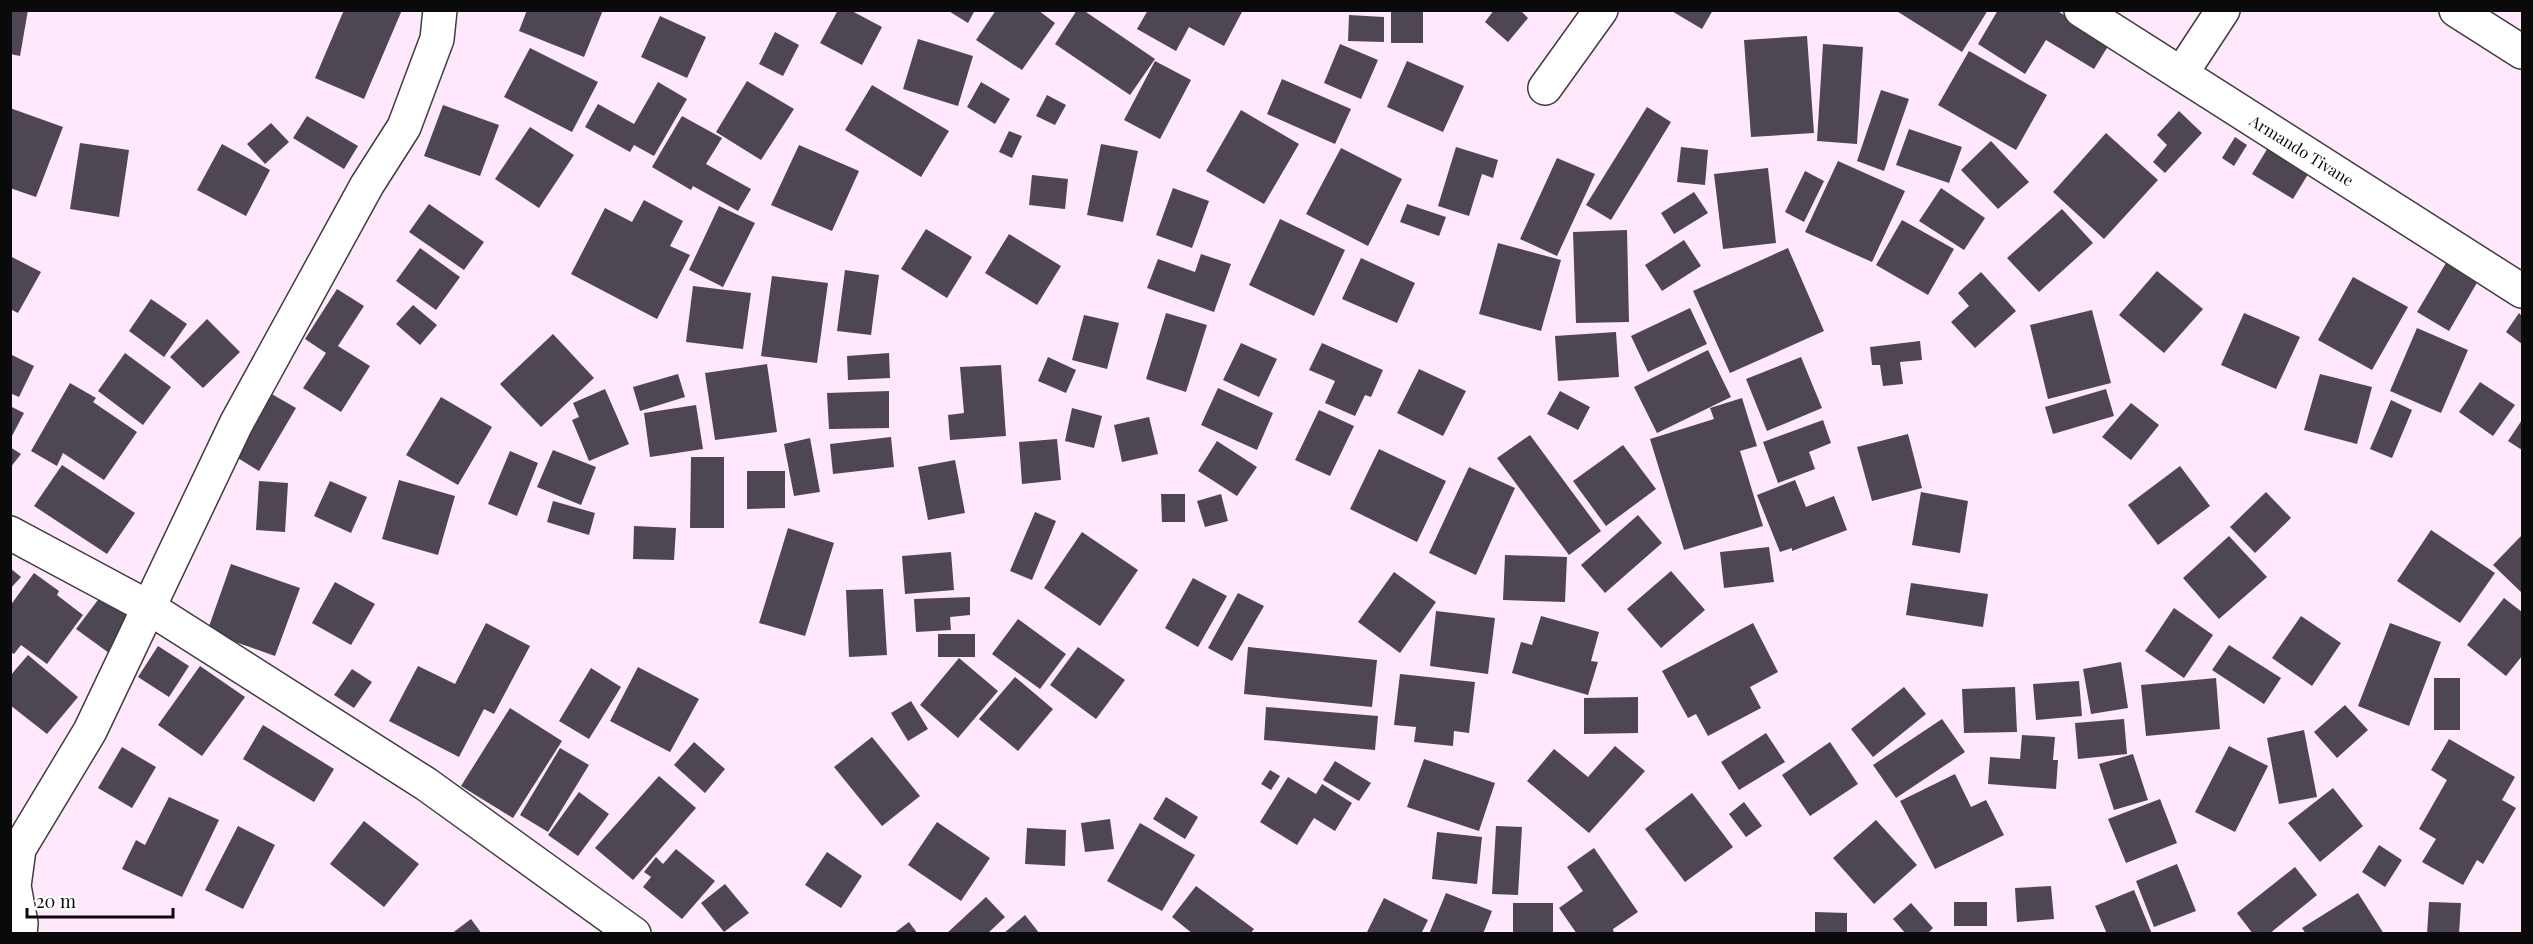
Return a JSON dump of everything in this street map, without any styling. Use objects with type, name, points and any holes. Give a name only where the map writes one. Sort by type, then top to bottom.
[{"type":"street","points":[[20,933],[21,923],[14,885],[19,849],[90,731],[236,424],[367,185],[404,127],[437,39],[440,10]]},
{"type":"street","points":[[1545,88],[1601,10]]},
{"type":"street","name":"Armando Tivane","points":[[2081,10],[2523,291]]},
{"type":"street","points":[[2181,74],[2223,10]]},
{"type":"street","points":[[2456,10],[2523,52]]},
{"type":"street","points":[[10,532],[148,607],[426,784],[634,933]]},
{"type":"building","points":[[10,10],[28,10],[20,56],[10,54]]},
{"type":"building","points":[[344,10],[402,10],[364,99],[315,78]]},
{"type":"building","points":[[527,10],[603,10],[584,57],[519,31]]},
{"type":"building","points":[[838,10],[850,10],[882,27],[862,65],[820,43]]},
{"type":"building","points":[[947,10],[975,10],[968,23]]},
{"type":"building","points":[[996,10],[1038,10],[1055,23],[1022,70],[976,40]]},
{"type":"building","points":[[1077,10],[1083,10],[1155,59],[1130,95],[1055,44]]},
{"type":"building","points":[[1148,10],[1243,10],[1224,46],[1189,27],[1176,51],[1137,29]]},
{"type":"building","points":[[1391,10],[1423,10],[1423,43],[1391,43]]},
{"type":"building","points":[[1494,10],[1520,10],[1528,18],[1508,42],[1485,22]]},
{"type":"building","points":[[1670,10],[1713,10],[1702,29]]},
{"type":"building","points":[[1895,10],[1988,10],[1962,52]]},
{"type":"building","points":[[1998,10],[2056,10],[2110,43],[2094,69],[2046,40],[2025,74],[1978,44]]},
{"type":"building","points":[[1349,15],[1384,17],[1384,42],[1348,41]]},
{"type":"building","points":[[660,16],[706,37],[687,78],[641,57]]},
{"type":"building","points":[[775,32],[799,45],[783,76],[759,64]]},
{"type":"building","points":[[1807,36],[1814,133],[1751,137],[1744,40]]},
{"type":"building","points":[[918,39],[973,56],[958,106],[903,89]]},
{"type":"building","points":[[1340,44],[1378,60],[1361,99],[1324,83]]},
{"type":"building","points":[[1823,44],[1863,47],[1857,144],[1817,141]]},
{"type":"building","points":[[530,48],[598,82],[572,132],[504,97]]},
{"type":"building","points":[[1969,51],[2047,95],[2016,150],[1938,105]]},
{"type":"building","points":[[1155,61],[1191,80],[1160,139],[1124,120]]},
{"type":"building","points":[[1407,61],[1464,86],[1443,132],[1387,107]]},
{"type":"building","points":[[1282,79],[1351,109],[1335,144],[1267,114]]},
{"type":"building","points":[[747,81],[794,109],[761,160],[716,132]]},
{"type":"building","points":[[658,82],[687,99],[654,156],[634,145],[630,152],[585,127],[598,104],[634,124]]},
{"type":"building","points":[[981,82],[1010,99],[995,124],[967,107]]},
{"type":"building","points":[[872,85],[949,131],[921,177],[845,130]]},
{"type":"building","points":[[1881,90],[1909,99],[1884,171],[1857,161]]},
{"type":"building","points":[[1047,95],[1066,105],[1055,125],[1036,116]]},
{"type":"building","points":[[443,105],[499,125],[480,176],[424,156]]},
{"type":"building","points":[[1647,107],[1671,122],[1611,220],[1586,205]]},
{"type":"building","points":[[10,108],[63,127],[36,197],[10,188]]},
{"type":"building","points":[[1241,110],[1299,144],[1264,204],[1206,171]]},
{"type":"building","points":[[2179,111],[2202,133],[2165,173],[2153,162],[2167,145],[2157,135]]},
{"type":"building","points":[[307,116],[358,146],[344,169],[293,138]]},
{"type":"building","points":[[682,116],[722,138],[706,164],[751,189],[738,211],[693,186],[691,190],[652,167]]},
{"type":"building","points":[[271,123],[289,142],[265,164],[247,144]]},
{"type":"building","points":[[530,127],[574,155],[539,208],[495,179]]},
{"type":"building","points":[[1909,129],[1962,147],[1949,183],[1896,165]]},
{"type":"building","points":[[1009,131],[1022,136],[1012,158],[999,152]]},
{"type":"building","points":[[2106,133],[2158,180],[2104,239],[2053,192]]},
{"type":"building","points":[[2235,137],[2247,145],[2234,166],[2222,158]]},
{"type":"building","points":[[1991,141],[2029,182],[1998,209],[1961,170]]},
{"type":"building","points":[[80,143],[129,150],[119,217],[70,209]]},
{"type":"building","points":[[222,144],[270,170],[246,216],[197,190]]},
{"type":"building","points":[[1101,144],[1138,151],[1123,222],[1087,215]]},
{"type":"building","points":[[799,145],[859,171],[832,231],[771,205]]},
{"type":"building","points":[[2269,146],[2310,171],[2293,199],[2252,174]]},
{"type":"building","points":[[1456,147],[1498,160],[1493,178],[1482,174],[1469,216],[1438,206]]},
{"type":"building","points":[[1681,147],[1708,150],[1705,185],[1677,182]]},
{"type":"building","points":[[1341,148],[1402,179],[1368,246],[1306,214]]},
{"type":"building","points":[[1557,158],[1595,174],[1557,256],[1520,239]]},
{"type":"building","points":[[1838,161],[1905,191],[1872,262],[1805,232]]},
{"type":"building","points":[[1768,168],[1776,243],[1723,249],[1714,174]]},
{"type":"building","points":[[1805,171],[1824,181],[1804,222],[1785,212]]},
{"type":"building","points":[[1032,175],[1068,179],[1065,209],[1029,205]]},
{"type":"building","points":[[1173,188],[1209,201],[1192,248],[1156,235]]},
{"type":"building","points":[[1941,188],[1985,218],[1964,250],[1919,221]]},
{"type":"building","points":[[1694,192],[1708,213],[1674,234],[1661,213]]},
{"type":"building","points":[[644,200],[683,221],[670,246],[690,255],[657,319],[571,274],[605,208],[632,222]]},
{"type":"building","points":[[429,204],[484,242],[464,270],[409,232]]},
{"type":"building","points":[[1407,204],[1446,217],[1439,236],[1400,222]]},
{"type":"building","points":[[719,206],[755,223],[723,287],[689,270]]},
{"type":"building","points":[[2062,209],[2093,243],[2039,292],[2007,258]]},
{"type":"building","points":[[1280,219],[1345,250],[1314,316],[1249,285]]},
{"type":"building","points":[[1902,220],[1954,249],[1928,295],[1876,265]]},
{"type":"building","points":[[926,229],[972,257],[947,298],[901,269]]},
{"type":"building","points":[[1627,230],[1629,322],[1576,323],[1573,232]]},
{"type":"building","points":[[1009,234],[1061,266],[1037,305],[985,273]]},
{"type":"building","points":[[1684,240],[1701,266],[1662,291],[1645,265]]},
{"type":"building","points":[[1498,243],[1561,260],[1541,331],[1479,314]]},
{"type":"building","points":[[420,248],[460,277],[436,310],[396,281]]},
{"type":"building","points":[[1788,248],[1824,331],[1730,373],[1693,291]]},
{"type":"building","points":[[1201,254],[1231,264],[1214,312],[1147,288],[1158,259],[1195,272]]},
{"type":"building","points":[[10,256],[41,272],[18,313],[10,309]]},
{"type":"building","points":[[1361,258],[1415,283],[1397,323],[1342,299]]},
{"type":"building","points":[[2446,263],[2478,281],[2449,331],[2417,312]]},
{"type":"building","points":[[845,270],[879,275],[871,335],[837,331]]},
{"type":"building","points":[[2157,271],[2203,309],[2164,353],[2119,315]]},
{"type":"building","points":[[1981,272],[2016,311],[1975,348],[1951,322],[1969,306],[1958,293]]},
{"type":"building","points":[[772,276],[828,283],[817,363],[761,356]]},
{"type":"building","points":[[2353,277],[2408,307],[2372,370],[2318,340]]},
{"type":"building","points":[[693,286],[751,293],[743,349],[686,342]]},
{"type":"building","points":[[337,289],[364,306],[338,346],[370,366],[341,412],[303,388],[326,353],[305,339]]},
{"type":"building","points":[[151,299],[187,324],[164,357],[129,331]]},
{"type":"building","points":[[413,305],[437,325],[420,345],[396,324]]},
{"type":"building","points":[[1690,308],[1707,344],[1648,372],[1631,336]]},
{"type":"building","points":[[2092,310],[2111,383],[2048,399],[2030,325]]},
{"type":"building","points":[[1166,313],[1207,325],[1186,392],[1146,379]]},
{"type":"building","points":[[2244,313],[2300,337],[2276,389],[2221,365]]},
{"type":"building","points":[[2519,313],[2522,316],[2522,344],[2506,332]]},
{"type":"building","points":[[1084,315],[1119,323],[1107,369],[1072,360]]},
{"type":"building","points":[[207,319],[240,352],[203,388],[170,357]]},
{"type":"building","points":[[2417,328],[2468,350],[2441,413],[2390,391]]},
{"type":"building","points":[[1616,332],[1619,377],[1558,381],[1555,336]]},
{"type":"building","points":[[553,334],[594,378],[541,427],[500,384]]},
{"type":"building","points":[[1920,341],[1922,360],[1900,362],[1903,384],[1883,386],[1880,365],[1872,365],[1870,347]]},
{"type":"building","points":[[1241,343],[1277,359],[1259,397],[1223,380]]},
{"type":"building","points":[[1322,343],[1383,370],[1371,397],[1365,395],[1355,416],[1325,403],[1335,381],[1309,370]]},
{"type":"building","points":[[1708,350],[1731,397],[1657,433],[1634,387]]},
{"type":"building","points":[[125,353],[171,387],[143,425],[98,391]]},
{"type":"building","points":[[889,353],[890,378],[848,380],[847,356]]},
{"type":"building","points":[[10,354],[34,366],[19,397],[10,393]]},
{"type":"building","points":[[1048,357],[1076,370],[1066,393],[1038,381]]},
{"type":"building","points":[[1801,357],[1822,408],[1767,431],[1746,379]]},
{"type":"building","points":[[767,364],[777,432],[715,440],[705,373]]},
{"type":"building","points":[[1001,365],[1006,436],[950,440],[948,415],[964,413],[960,367]]},
{"type":"building","points":[[1419,369],[1466,391],[1443,436],[1397,413]]},
{"type":"building","points":[[678,374],[685,397],[640,411],[633,387]]},
{"type":"building","points":[[2320,374],[2372,387],[2357,444],[2304,430]]},
{"type":"building","points":[[2480,382],[2515,405],[2493,436],[2459,412]]},
{"type":"building","points":[[70,383],[96,398],[93,402],[137,432],[104,480],[63,453],[57,466],[31,451]]},
{"type":"building","points":[[1218,388],[1273,413],[1257,450],[1201,425]]},
{"type":"building","points":[[605,389],[629,444],[589,461],[572,420],[579,417],[573,403]]},
{"type":"building","points":[[2106,389],[2114,416],[2053,434],[2045,407]]},
{"type":"building","points":[[889,391],[889,428],[829,429],[827,393]]},
{"type":"building","points":[[1560,391],[1590,407],[1578,430],[1547,414]]},
{"type":"building","points":[[270,393],[296,408],[259,471],[233,455]]},
{"type":"building","points":[[441,397],[492,427],[458,485],[406,455]]},
{"type":"building","points":[[1742,398],[1757,446],[1740,451],[1763,526],[1684,550],[1650,439],[1714,419],[1710,408]]},
{"type":"building","points":[[2391,400],[2412,410],[2392,458],[2370,449]]},
{"type":"building","points":[[2131,403],[2159,425],[2131,460],[2102,437]]},
{"type":"building","points":[[696,405],[703,449],[650,457],[644,413]]},
{"type":"building","points":[[10,406],[24,413],[12,436],[10,435]]},
{"type":"building","points":[[1072,408],[1102,416],[1094,448],[1065,441]]},
{"type":"building","points":[[1319,410],[1354,426],[1330,476],[1295,460]]},
{"type":"building","points":[[1149,417],[1158,454],[1122,462],[1114,425]]},
{"type":"building","points":[[1823,420],[1831,443],[1809,452],[1815,469],[1778,483],[1763,442]]},
{"type":"building","points":[[2522,420],[2522,450],[2508,441]]},
{"type":"building","points":[[1908,434],[1922,488],[1872,501],[1857,447]]},
{"type":"building","points":[[1530,435],[1601,531],[1569,555],[1497,458]]},
{"type":"building","points":[[891,437],[894,467],[833,474],[830,444]]},
{"type":"building","points":[[810,438],[820,492],[794,496],[784,444]]},
{"type":"building","points":[[1057,439],[1061,480],[1022,484],[1019,442]]},
{"type":"building","points":[[1217,441],[1257,467],[1237,496],[1198,471]]},
{"type":"building","points":[[1623,445],[1656,489],[1606,526],[1573,481]]},
{"type":"building","points":[[10,447],[21,454],[10,468]]},
{"type":"building","points":[[1379,449],[1446,481],[1417,542],[1350,509]]},
{"type":"building","points":[[553,450],[596,467],[581,505],[537,487]]},
{"type":"building","points":[[510,451],[538,463],[517,516],[488,504]]},
{"type":"building","points":[[691,457],[724,457],[724,528],[690,528]]},
{"type":"building","points":[[955,460],[965,513],[928,520],[918,467]]},
{"type":"building","points":[[62,465],[135,513],[107,554],[34,506]]},
{"type":"building","points":[[2180,466],[2210,506],[2158,545],[2128,505]]},
{"type":"building","points":[[1469,467],[1515,488],[1476,575],[1429,553]]},
{"type":"building","points":[[747,471],[785,471],[785,508],[747,509]]},
{"type":"building","points":[[399,480],[455,496],[438,555],[382,539]]},
{"type":"building","points":[[1795,480],[1806,507],[1834,496],[1847,530],[1792,551],[1792,548],[1780,552],[1757,495]]},
{"type":"building","points":[[259,481],[288,483],[285,532],[256,530]]},
{"type":"building","points":[[330,481],[367,497],[351,533],[314,516]]},
{"type":"building","points":[[1921,492],[1968,501],[1960,553],[1912,545]]},
{"type":"building","points":[[2266,492],[2291,518],[2255,553],[2230,527]]},
{"type":"building","points":[[1161,494],[1185,494],[1185,522],[1162,522]]},
{"type":"building","points":[[1221,494],[1228,521],[1205,527],[1197,501]]},
{"type":"building","points":[[553,501],[595,513],[589,535],[547,522]]},
{"type":"building","points":[[1035,512],[1056,521],[1032,580],[1010,571]]},
{"type":"building","points":[[1638,515],[1662,543],[1605,593],[1581,565]]},
{"type":"building","points":[[634,526],[676,528],[674,560],[633,559]]},
{"type":"building","points":[[788,528],[834,543],[805,636],[759,623]]},
{"type":"building","points":[[2431,530],[2495,573],[2460,623],[2397,581]]},
{"type":"building","points":[[1082,532],[1138,570],[1100,626],[1044,588]]},
{"type":"building","points":[[2522,535],[2522,593],[2493,565]]},
{"type":"building","points":[[2229,536],[2267,577],[2219,619],[2183,578]]},
{"type":"building","points":[[1769,547],[1774,582],[1724,588],[1720,552]]},
{"type":"building","points":[[951,552],[954,590],[905,594],[902,556]]},
{"type":"building","points":[[1505,555],[1567,557],[1565,602],[1503,600]]},
{"type":"building","points":[[231,564],[300,588],[275,656],[207,632]]},
{"type":"building","points":[[10,568],[21,577],[10,589]]},
{"type":"building","points":[[1671,571],[1705,610],[1661,648],[1627,609]]},
{"type":"building","points":[[1394,572],[1436,602],[1400,653],[1358,622]]},
{"type":"building","points":[[34,573],[59,591],[57,595],[83,615],[47,664],[21,645],[14,654],[10,652],[10,606]]},
{"type":"building","points":[[1193,578],[1227,596],[1198,647],[1165,628]]},
{"type":"building","points":[[335,582],[375,604],[351,645],[312,623]]},
{"type":"building","points":[[1911,583],[1988,594],[1983,627],[1906,615]]},
{"type":"building","points":[[883,589],[887,655],[849,657],[846,590]]},
{"type":"building","points":[[104,592],[136,615],[109,653],[76,629]]},
{"type":"building","points":[[1238,593],[1264,606],[1232,661],[1208,648]]},
{"type":"building","points":[[970,597],[970,615],[950,617],[951,630],[916,632],[914,599]]},
{"type":"building","points":[[2504,598],[2522,612],[2522,656],[2506,676],[2467,645]]},
{"type":"building","points":[[2174,608],[2213,635],[2184,678],[2145,651]]},
{"type":"building","points":[[1436,611],[1495,618],[1488,674],[1430,666]]},
{"type":"building","points":[[1541,616],[1599,632],[1591,661],[1598,662],[1588,695],[1512,673],[1521,642],[1532,645]]},
{"type":"building","points":[[2301,616],[2341,643],[2312,686],[2272,658]]},
{"type":"building","points":[[1018,619],[1066,654],[1040,689],[992,654]]},
{"type":"building","points":[[486,623],[530,646],[494,714],[484,709],[459,757],[389,721],[418,666],[455,684]]},
{"type":"building","points":[[1753,623],[1778,672],[1750,687],[1761,708],[1708,736],[1696,714],[1688,718],[1662,671]]},
{"type":"building","points":[[2390,623],[2441,642],[2409,726],[2358,706]]},
{"type":"building","points":[[938,634],[975,634],[975,657],[938,657]]},
{"type":"building","points":[[2229,645],[2281,678],[2264,704],[2212,670]]},
{"type":"building","points":[[158,646],[189,666],[169,697],[138,677]]},
{"type":"building","points":[[1078,647],[1125,680],[1096,719],[1050,685]]},
{"type":"building","points":[[1248,647],[1377,660],[1372,707],[1244,694]]},
{"type":"building","points":[[28,655],[78,697],[47,734],[10,705],[10,676]]},
{"type":"building","points":[[959,658],[998,691],[958,738],[920,705]]},
{"type":"building","points":[[2121,662],[2128,708],[2091,714],[2083,669]]},
{"type":"building","points":[[200,666],[245,697],[202,756],[158,725]]},
{"type":"building","points":[[638,667],[699,699],[670,752],[610,721]]},
{"type":"building","points":[[591,668],[621,687],[589,739],[559,721]]},
{"type":"building","points":[[352,669],[372,682],[354,708],[334,695]]},
{"type":"building","points":[[1400,674],[1475,682],[1469,733],[1454,731],[1453,746],[1414,742],[1416,727],[1394,725]]},
{"type":"building","points":[[1015,677],[1053,709],[1018,751],[979,719]]},
{"type":"building","points":[[2216,678],[2220,729],[2146,736],[2141,685]]},
{"type":"building","points":[[2434,678],[2460,678],[2460,730],[2434,730]]},
{"type":"building","points":[[2079,681],[2082,716],[2036,720],[2033,684]]},
{"type":"building","points":[[1904,687],[1926,714],[1873,757],[1851,729]]},
{"type":"building","points":[[2015,687],[2017,732],[1964,733],[1962,689]]},
{"type":"building","points":[[1638,697],[1638,733],[1584,734],[1584,698]]},
{"type":"building","points":[[911,701],[928,729],[908,741],[891,713]]},
{"type":"building","points":[[2345,705],[2368,730],[2337,758],[2314,732]]},
{"type":"building","points":[[1266,707],[1378,716],[1375,750],[1264,740]]},
{"type":"building","points":[[510,708],[562,741],[513,818],[461,786]]},
{"type":"building","points":[[1942,719],[1965,752],[1896,798],[1873,765]]},
{"type":"building","points":[[2124,719],[2127,754],[2078,759],[2075,723]]},
{"type":"building","points":[[263,725],[334,769],[314,802],[243,759]]},
{"type":"building","points":[[2304,730],[2317,797],[2279,804],[2267,738]]},
{"type":"building","points":[[1766,733],[1785,762],[1739,790],[1721,762]]},
{"type":"building","points":[[2022,735],[2055,737],[2053,760],[2058,760],[2056,789],[1988,784],[1990,757],[2020,759]]},
{"type":"building","points":[[872,737],[920,796],[882,826],[834,767]]},
{"type":"building","points":[[2449,739],[2515,777],[2502,800],[2516,808],[2483,864],[2477,860],[2463,885],[2422,862],[2436,839],[2419,829],[2447,780],[2431,770]]},
{"type":"building","points":[[694,742],[725,769],[705,793],[674,765]]},
{"type":"building","points":[[1830,742],[1858,784],[1810,816],[1782,775]]},
{"type":"building","points":[[1615,746],[1645,771],[1589,833],[1527,781],[1554,749],[1588,777]]},
{"type":"building","points":[[2229,746],[2268,766],[2235,832],[2195,812]]},
{"type":"building","points":[[122,747],[156,767],[132,808],[98,788]]},
{"type":"building","points":[[560,748],[589,765],[548,832],[520,815]]},
{"type":"building","points":[[2133,754],[2148,800],[2114,810],[2099,764]]},
{"type":"building","points":[[1424,759],[1495,783],[1479,831],[1407,807]]},
{"type":"building","points":[[1335,761],[1371,783],[1359,801],[1323,780]]},
{"type":"building","points":[[1270,770],[1280,776],[1271,790],[1261,784]]},
{"type":"building","points":[[1955,774],[1971,807],[1986,800],[2004,835],[1935,869],[1900,801]]},
{"type":"building","points":[[659,776],[696,808],[633,880],[595,848]]},
{"type":"building","points":[[1288,777],[1316,794],[1322,784],[1352,803],[1335,831],[1314,818],[1297,845],[1260,822]]},
{"type":"building","points":[[2333,788],[2363,826],[2320,862],[2288,823]]},
{"type":"building","points":[[579,792],[609,814],[578,856],[548,835]]},
{"type":"building","points":[[1692,793],[1733,847],[1685,882],[1645,829]]},
{"type":"building","points":[[169,797],[219,820],[182,897],[122,869],[136,840],[145,845]]},
{"type":"building","points":[[1166,797],[1198,817],[1185,839],[1153,819]]},
{"type":"building","points":[[2160,799],[2177,843],[2126,863],[2108,819]]},
{"type":"building","points":[[1744,802],[1762,826],[1746,837],[1729,814]]},
{"type":"building","points":[[1110,819],[1114,849],[1085,852],[1081,823]]},
{"type":"building","points":[[1876,820],[1917,865],[1874,904],[1833,858]]},
{"type":"building","points":[[364,821],[419,864],[384,907],[330,864]]},
{"type":"building","points":[[937,822],[990,858],[961,901],[908,865]]},
{"type":"building","points":[[1140,823],[1195,855],[1162,911],[1107,881]]},
{"type":"building","points":[[238,826],[275,845],[243,909],[205,890]]},
{"type":"building","points":[[1496,826],[1522,827],[1518,895],[1492,894]]},
{"type":"building","points":[[1027,828],[1066,830],[1065,866],[1025,864]]},
{"type":"building","points":[[1437,832],[1482,837],[1477,884],[1432,879]]},
{"type":"building","points":[[2379,845],[2402,860],[2385,887],[2362,872]]},
{"type":"building","points":[[1594,848],[1638,912],[1613,929],[1614,934],[1577,934],[1559,908],[1583,891],[1567,867]]},
{"type":"building","points":[[676,849],[715,881],[682,919],[643,887],[651,877],[644,872],[656,857],[663,864]]},
{"type":"building","points":[[827,852],[862,876],[841,908],[805,885]]},
{"type":"building","points":[[2177,864],[2196,911],[2154,927],[2136,881]]},
{"type":"building","points":[[2295,867],[2317,895],[2269,934],[2253,934],[2237,913]]},
{"type":"building","points":[[725,884],[749,913],[724,932],[701,903]]},
{"type":"building","points":[[1196,886],[1254,929],[1250,934],[1193,934],[1172,917]]},
{"type":"building","points":[[2051,886],[2054,919],[2017,922],[2015,888]]},
{"type":"building","points":[[2134,890],[2152,934],[2107,934],[2095,906]]},
{"type":"building","points":[[1446,893],[1492,911],[1483,934],[1429,934]]},
{"type":"building","points":[[2358,893],[2384,934],[2306,934],[2302,928]]},
{"type":"building","points":[[986,897],[1005,917],[987,934],[946,934]]},
{"type":"building","points":[[1384,898],[1428,920],[1421,934],[1366,934]]},
{"type":"building","points":[[1954,902],[1987,902],[1987,926],[1954,926]]},
{"type":"building","points":[[2429,902],[2461,903],[2459,934],[2427,934]]},
{"type":"building","points":[[1513,903],[1553,903],[1553,934],[1513,934]]},
{"type":"building","points":[[1911,903],[1933,928],[1927,934],[1906,934],[1893,919]]},
{"type":"building","points":[[1815,912],[1847,913],[1847,934],[1815,934]]},
{"type":"building","points":[[1025,915],[1040,934],[1003,934]]},
{"type":"building","points":[[471,919],[482,934],[451,934]]},
{"type":"building","points":[[909,922],[918,934],[893,934]]}]
